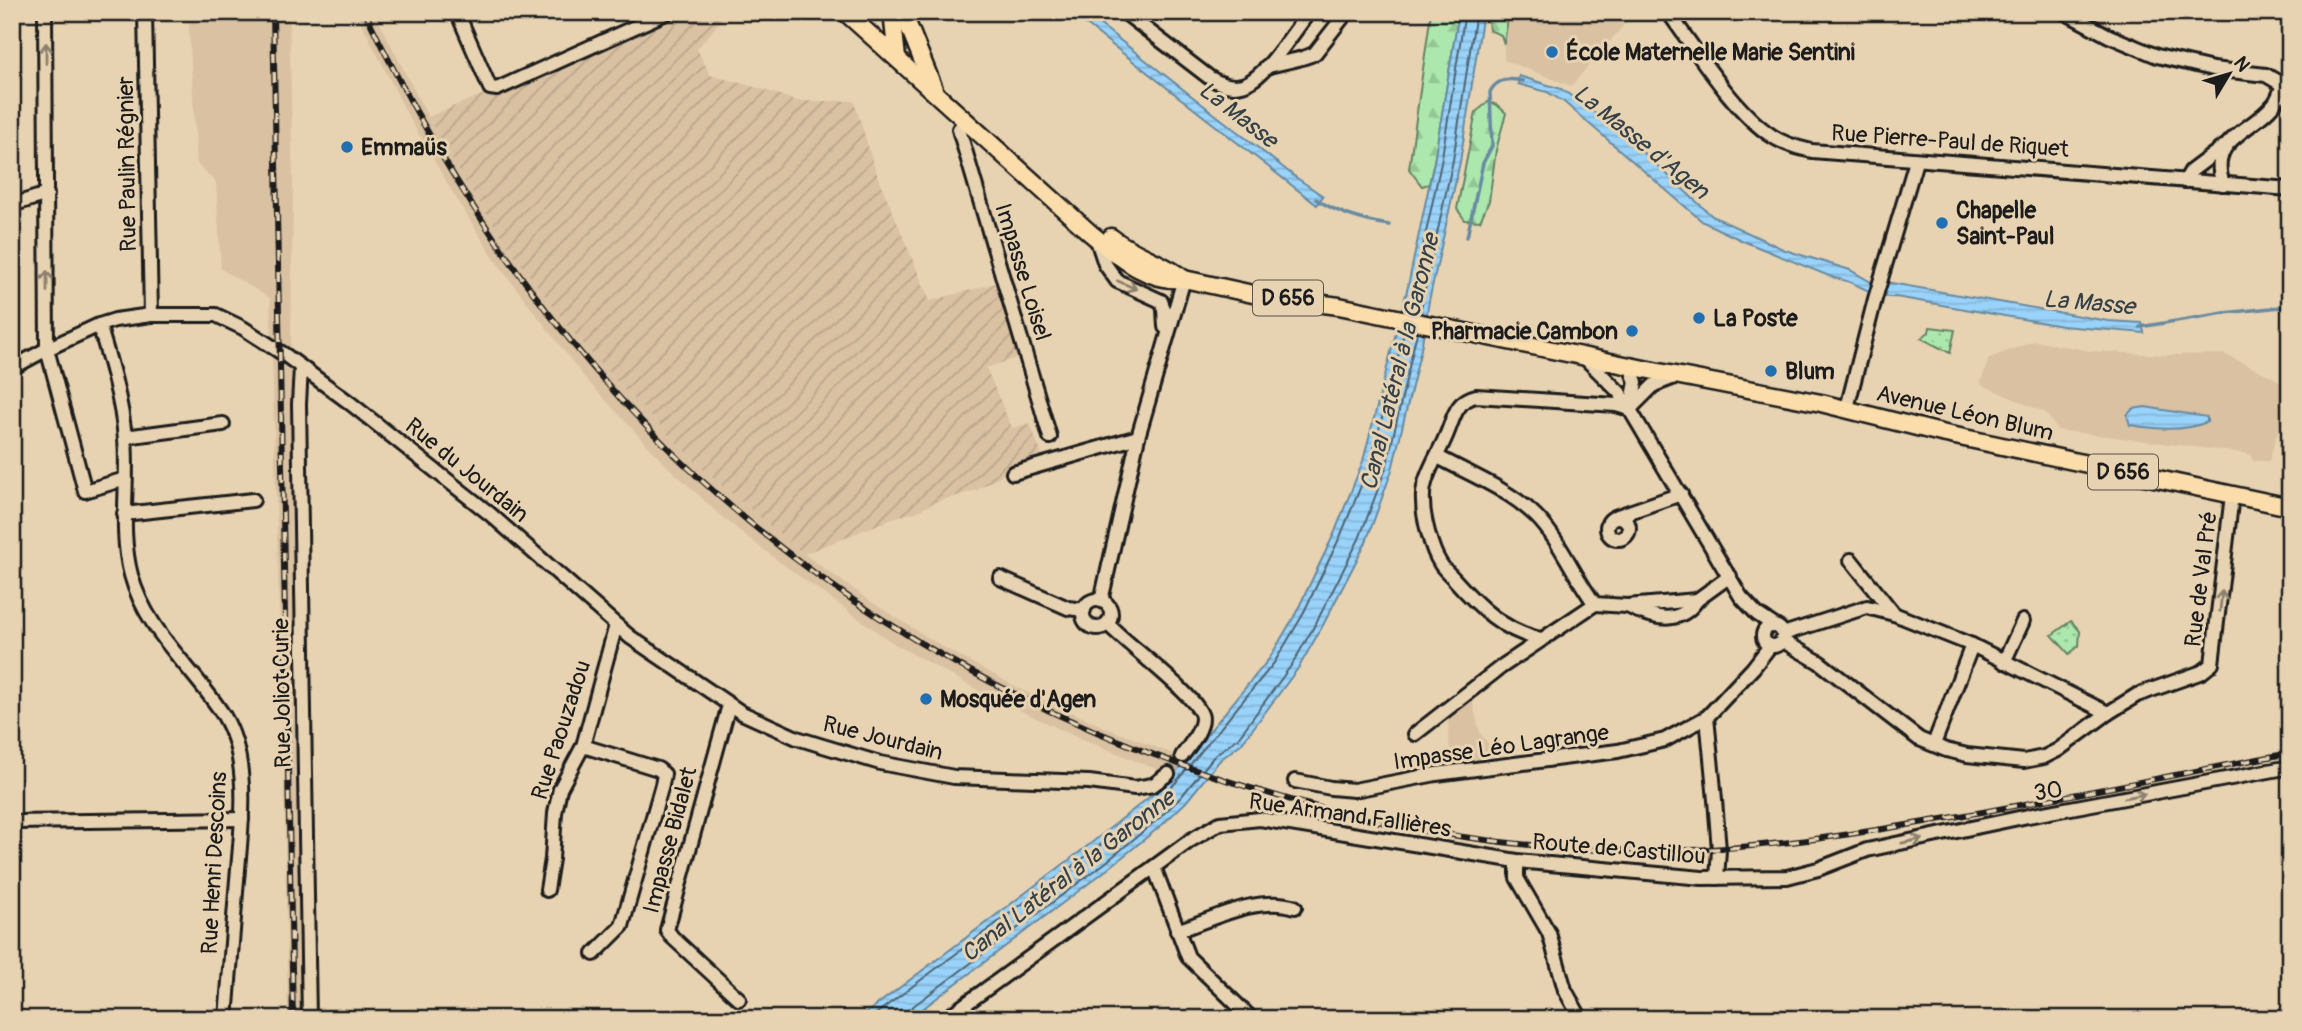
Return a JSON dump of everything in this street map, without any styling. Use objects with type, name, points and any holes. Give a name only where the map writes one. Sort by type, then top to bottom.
[{"type":"main road","name":"D 656","points":[[845,12],[1044,189],[1051,199],[1132,266],[1160,277],[1184,279]]},
{"type":"main road","points":[[892,12],[900,61]]},
{"type":"main road","name":"D 656","points":[[903,12],[936,94]]},
{"type":"main road","points":[[900,61],[914,39]]},
{"type":"main road","name":"D 656","points":[[1044,189],[1057,193],[1124,248],[1171,268],[1184,279]]},
{"type":"main road","points":[[1103,243],[1124,248]]},
{"type":"main road","name":"Avenue Léon Blum","points":[[1184,279],[1262,296],[1339,306],[1847,408],[1941,433],[2290,508]]},
{"type":"street","points":[[45,12],[47,349],[85,491],[125,479]]},
{"type":"street","name":"Rue Paulin Régnier","points":[[145,12],[151,315]]},
{"type":"street","points":[[457,12],[490,88],[497,89],[668,12]]},
{"type":"street","points":[[1124,12],[1219,83],[1231,86],[1252,80],[1266,67],[1309,12]]},
{"type":"street","points":[[1266,67],[1315,53],[1347,12]]},
{"type":"street","name":"Rue Pierre-Paul de Riquet","points":[[1668,12],[1743,111],[1772,136],[1812,152],[2290,189]]},
{"type":"street","points":[[2064,12],[2109,36],[2157,56],[2213,69],[2259,73],[2286,84]]},
{"type":"street","points":[[1286,42],[1295,59]]},
{"type":"street","points":[[2286,84],[2290,100]]},
{"type":"street","points":[[2185,181],[2191,172],[2273,106],[2286,84]]},
{"type":"street","name":"Impasse Loisel","points":[[966,121],[959,129],[960,133],[1050,437]]},
{"type":"street","points":[[2223,184],[2218,162],[2226,145]]},
{"type":"street","points":[[1847,408],[1875,299],[1916,161]]},
{"type":"street","points":[[12,205],[47,194]]},
{"type":"street","points":[[1089,232],[1099,243],[1105,264],[1117,281],[1161,301],[1166,337]]},
{"type":"street","points":[[1101,601],[1138,437],[1184,279]]},
{"type":"street","name":"Rue du Jourdain","points":[[12,368],[47,349],[115,320],[151,315],[216,315],[243,328],[285,355],[490,514],[616,625]]},
{"type":"street","name":"Rue Henri Descoins","points":[[99,325],[120,406],[125,438],[124,540],[128,562],[142,605],[157,630],[223,714],[236,744],[241,770],[242,819],[226,1019]]},
{"type":"street","points":[[1584,356],[1620,393],[1630,408],[1767,642],[1776,646],[1780,633]]},
{"type":"street","points":[[1620,393],[1630,366]]},
{"type":"street","points":[[1630,366],[1636,382],[1630,408]]},
{"type":"street","name":"Rue Joliot Curie","points":[[300,367],[309,1019]]},
{"type":"street","points":[[1630,408],[1654,385],[1680,375]]},
{"type":"street","points":[[1541,639],[1526,636],[1504,626],[1469,596],[1440,563],[1429,535],[1422,500],[1426,481],[1465,398],[1476,396],[1630,408]]},
{"type":"street","points":[[125,438],[223,424]]},
{"type":"street","points":[[1013,473],[1138,437]]},
{"type":"street","points":[[1438,457],[1526,507],[1557,542],[1578,581],[1595,604]]},
{"type":"street","points":[[1615,517],[1681,494]]},
{"type":"street","name":"Rue de Val Pré","points":[[2108,713],[2137,695],[2203,672],[2212,664],[2232,495]]},
{"type":"street","points":[[124,514],[253,500]]},
{"type":"street","points":[[1851,560],[1894,614]]},
{"type":"street","points":[[1415,734],[1501,667],[1595,604],[1627,606],[1697,600],[1730,576]]},
{"type":"street","points":[[1000,579],[1068,608],[1084,610]]},
{"type":"street","points":[[1867,607],[1872,587]]},
{"type":"street","points":[[1741,597],[1780,633],[1919,739],[1967,755],[2034,760],[2058,750],[2108,713],[1972,645],[1894,614],[1867,607],[1780,633]]},
{"type":"street","points":[[1101,601],[1109,609],[1110,618],[1101,627],[1092,627],[1085,621],[1084,610],[1090,602],[1101,601]]},
{"type":"street","points":[[2004,662],[2022,621]]},
{"type":"street","points":[[1107,623],[1120,638],[1189,696],[1199,708],[1202,717],[1200,726],[1182,756]]},
{"type":"street","name":"Rue Jourdain","points":[[616,625],[729,705],[797,738],[880,763],[954,777],[1089,782],[1135,788],[1153,785],[1168,774]]},
{"type":"street","name":"Rue Paouzadou","points":[[547,890],[560,789],[583,746],[616,625]]},
{"type":"street","name":"Impasse Léo Lagrange","points":[[1295,781],[1331,789],[1354,790],[1436,774],[1618,751],[1665,740],[1707,717],[1753,668],[1767,642],[1766,629],[1780,633]]},
{"type":"street","points":[[1934,744],[1972,645]]},
{"type":"street","name":"Impasse Bidalet","points":[[729,705],[667,930],[739,999]]},
{"type":"street","points":[[1707,717],[1718,837],[1717,878]]},
{"type":"street","points":[[583,746],[658,769],[664,774],[622,926],[594,954]]},
{"type":"street","name":"30","points":[[1717,878],[1787,877],[1880,847],[2290,767]]},
{"type":"street","points":[[12,822],[242,819]]},
{"type":"street","name":"Rue Armand Fallières","points":[[945,1019],[1220,822],[1260,819],[1517,861]]},
{"type":"street","points":[[1517,861],[1517,878],[1549,933],[1565,990],[1581,1019]]},
{"type":"street","name":"Route de Castillou","points":[[1517,861],[1717,878]]},
{"type":"street","points":[[1154,867],[1190,960],[1252,1019]]},
{"type":"street","points":[[1177,931],[1249,906],[1286,904],[1295,907]]},
{"type":"shaded area","points":[[188,12],[289,12],[293,186],[291,351],[272,339],[270,298],[221,269],[216,182],[197,164]]},
{"type":"shaded area","points":[[356,12],[374,12],[463,178],[513,253],[569,328],[626,392],[706,472],[804,554],[876,605],[943,647],[1022,690],[1104,727],[1176,755],[1163,772],[1072,735],[981,692],[893,643],[722,517],[663,462],[584,377],[497,263],[407,114]]},
{"type":"shaded area","points":[[683,12],[728,12],[697,49],[710,75],[797,101],[854,101],[876,172],[930,301],[996,283],[1019,357],[986,368],[1012,428],[1030,423],[1042,455],[1013,468],[977,490],[933,503],[914,513],[899,516],[804,554],[706,472],[626,392],[569,328],[513,253],[463,178],[428,117],[484,94],[499,96]]},
{"type":"shaded area","name":"École Maternelle Marie Sentini","points":[[1509,12],[1635,12],[1571,86],[1504,60]]},
{"type":"shaded area","points":[[2034,341],[2091,351],[2165,355],[2224,354],[2273,377],[2290,390],[2269,461],[2253,461],[2250,454],[2057,430],[2046,413],[1980,384],[1989,358]]},
{"type":"shaded area","points":[[272,356],[291,370],[305,1019],[288,1019]]},
{"type":"shaded area","points":[[1472,700],[1480,733],[1503,762],[1451,769],[1448,718]]},
{"type":"green space","points":[[1431,12],[1459,12],[1434,162],[1429,184],[1422,186],[1409,169]]},
{"type":"green space","points":[[1487,12],[1509,12],[1504,44],[1501,35],[1489,30]]},
{"type":"green space","points":[[1488,102],[1497,105],[1506,113],[1496,150],[1489,201],[1480,221],[1465,220],[1457,209],[1476,112]]},
{"type":"green space","points":[[1930,327],[1955,330],[1950,353],[1921,338],[1929,332]]},
{"type":"green space","points":[[2071,621],[2080,631],[2079,646],[2069,654],[2052,635]]},
{"type":"water","points":[[1070,12],[1084,12],[1323,196],[1317,205]]},
{"type":"water","name":"Canal Latéral à la Garonne","points":[[1459,12],[1483,12],[1460,162],[1421,349],[1392,470],[1366,542],[1299,667],[1242,743],[1220,760],[1186,802],[1163,824],[1109,868],[909,1019],[858,1019],[1167,783],[1269,659],[1295,615],[1334,534],[1363,461],[1408,286],[1434,162]]},
{"type":"water","points":[[1519,76],[1561,89],[1645,154],[1712,216],[1785,250],[1850,270],[1871,282],[1891,283],[2108,321],[2142,323],[2144,333],[2062,326],[1887,297],[1743,241],[1703,222],[1564,102],[1547,92],[1518,84]]},
{"type":"water","points":[[2145,407],[2207,417],[2207,422],[2179,428],[2130,425],[2127,415],[2133,409]]},
{"type":"waterway","name":"La Masse d'Agen","points":[[1467,237],[1483,163],[1492,146],[1490,92],[1496,84],[1504,80],[1523,81]]},
{"type":"waterway","name":"La Masse","points":[[1316,199],[1351,216],[1389,225]]},
{"type":"waterway","name":"La Masse","points":[[2140,327],[2224,313],[2290,306]]},
{"type":"tunnel","points":[[1168,774],[1182,756]]},
{"type":"railway","points":[[273,12],[293,1019]]},
{"type":"railway","points":[[365,12],[435,145],[514,267],[602,378],[698,477],[805,566],[922,644],[1050,711],[1190,768],[1304,803],[1421,830],[1540,846],[1660,851],[1734,848],[1881,829],[2290,753]]},
{"type":"place","name":"École Maternelle Marie Sentini","points":[[1552,52]]},
{"type":"place","name":"Emmaüs","points":[[347,147]]},
{"type":"place","name":"Chapelle Saint-Paul","points":[[1942,223]]},
{"type":"place","name":"La Poste","points":[[1699,318]]},
{"type":"place","name":"Pharmacie Cambon","points":[[1632,331]]},
{"type":"place","name":"Blum","points":[[1771,371]]},
{"type":"place","name":"Mosquée d'Agen","points":[[926,699]]}]
